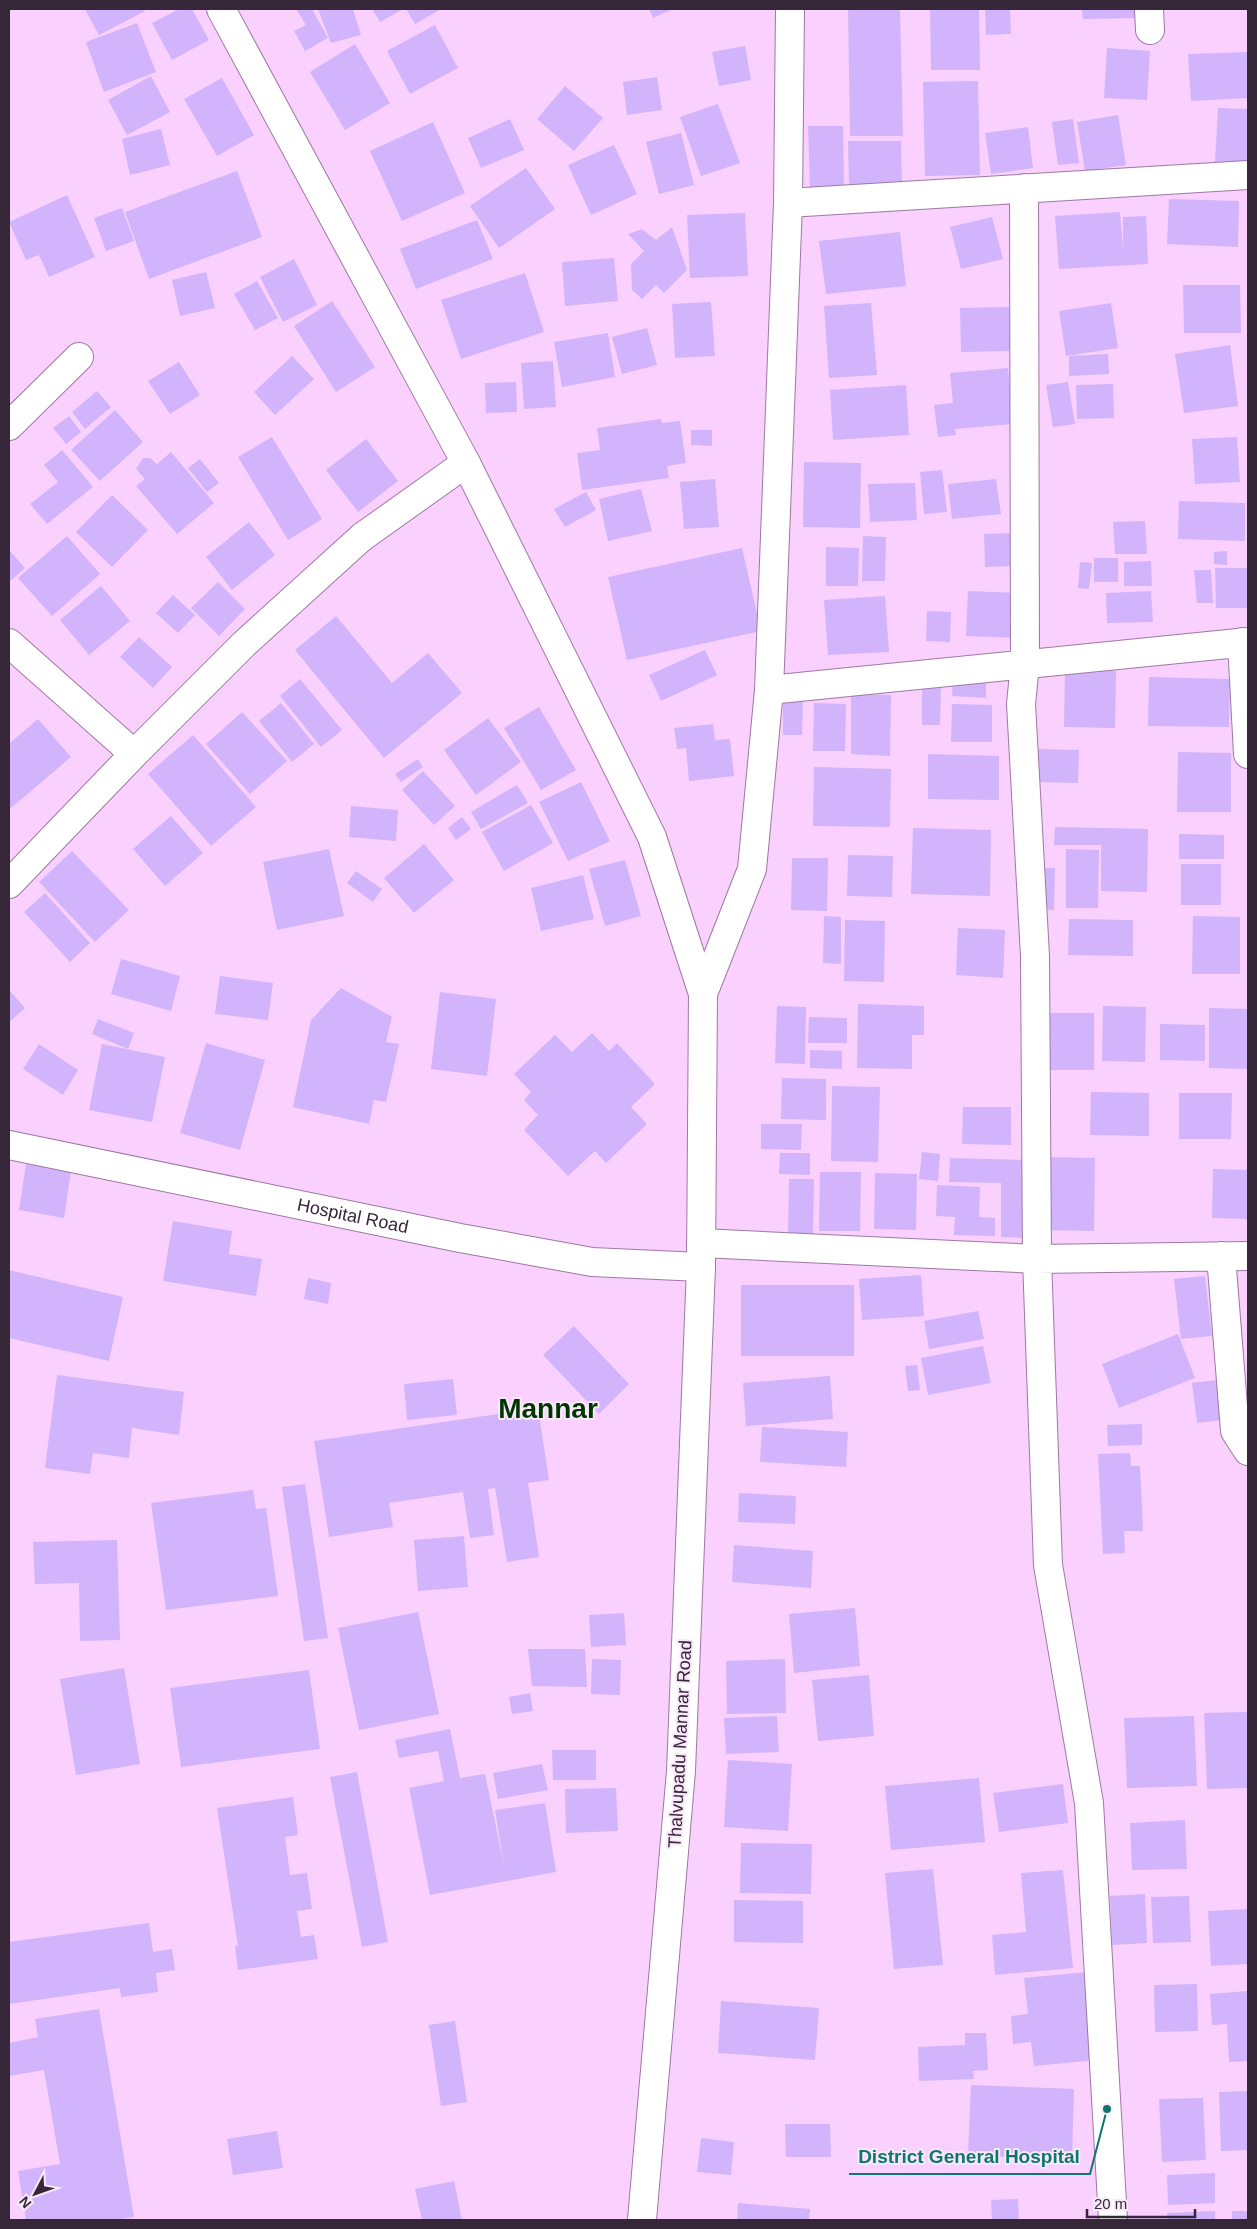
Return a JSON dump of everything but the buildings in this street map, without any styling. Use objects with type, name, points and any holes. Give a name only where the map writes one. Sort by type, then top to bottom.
[{"type":"street","points":[[221,9],[466,463],[652,837],[703,994]]},
{"type":"street","points":[[703,994],[752,869],[769,690],[788,203],[790,9]]},
{"type":"street","points":[[788,203],[1248,175]]},
{"type":"street","points":[[1024,188],[1025,664],[1020,704],[1035,956],[1038,1259],[1048,1566],[1089,1804],[1113,2220]]},
{"type":"street","points":[[9,426],[79,357]]},
{"type":"street","points":[[9,884],[134,754],[244,644],[362,537],[466,463]]},
{"type":"street","points":[[9,642],[134,754]]},
{"type":"street","points":[[769,690],[1245,642],[1248,754]]},
{"type":"street","name":"Thalvupadu Mannar Road","points":[[642,2220],[681,1771],[701,1255],[703,994]]},
{"type":"street","name":"Hospital Road","points":[[9,1145],[460,1238],[583,1260],[701,1255],[1038,1259],[1248,1256]]},
{"type":"street","points":[[1221,1256],[1234,1431],[1248,1451]]},
{"type":"place","name":"District General Hospital","points":[[1107,2109]]},
{"type":"district","name":"Mannar","points":[[548,1408]]}]
